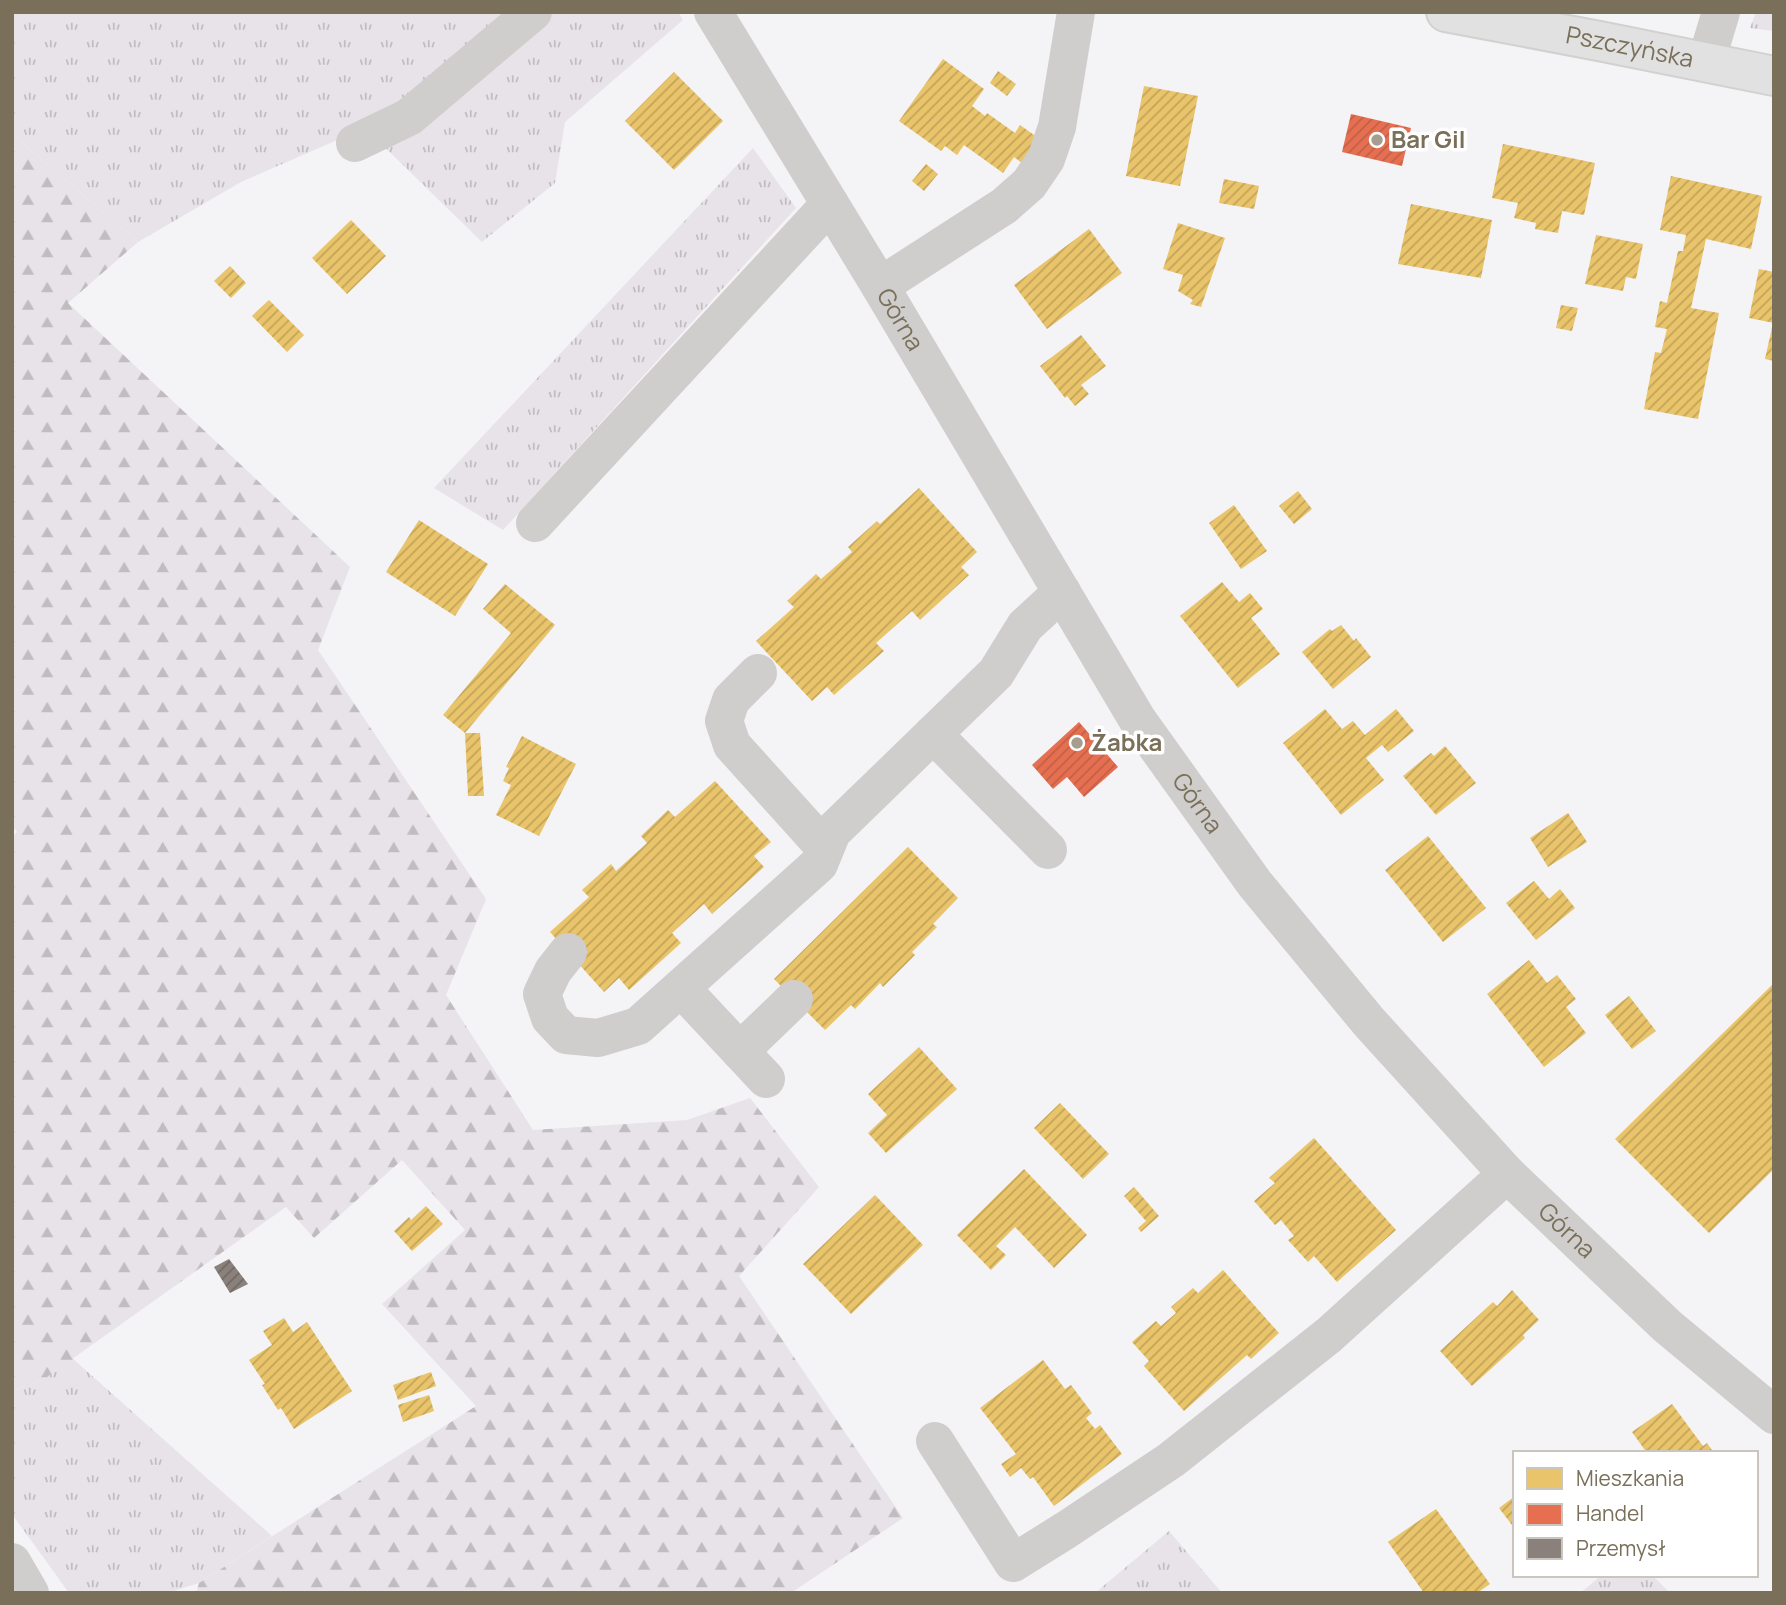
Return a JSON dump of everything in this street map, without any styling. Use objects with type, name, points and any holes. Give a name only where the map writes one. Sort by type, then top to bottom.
[{"type":"main road","name":"Pszczyńska","points":[[1446,12],[1774,76]]},
{"type":"street","points":[[355,143],[409,117],[533,12]]},
{"type":"street","name":"Górna","points":[[713,12],[880,286],[1136,719],[1255,884],[1369,1022],[1507,1174],[1667,1326],[1774,1415]]},
{"type":"street","points":[[880,286],[1004,206],[1029,184],[1046,159],[1058,127],[1076,12]]},
{"type":"street","points":[[1706,62],[1721,12]]},
{"type":"street","points":[[535,523],[830,204]]},
{"type":"street","points":[[568,952],[553,971],[542,994],[550,1018],[566,1035],[598,1038],[638,1026],[819,864],[832,832],[996,673],[1025,626],[1062,592]]},
{"type":"street","points":[[758,673],[732,700],[724,721],[732,746],[825,848]]},
{"type":"street","points":[[933,734],[1048,850]]},
{"type":"street","points":[[681,988],[766,1079]]},
{"type":"street","points":[[740,1051],[794,999]]},
{"type":"street","points":[[935,1441],[1013,1563],[1066,1531],[1171,1460],[1329,1335],[1507,1174]]},
{"type":"street","points":[[12,1562],[30,1593]]},
{"type":"green space","points":[[12,12],[678,12],[683,20],[565,122],[555,183],[482,242],[365,128],[241,182],[138,242],[12,134]]},
{"type":"green space","points":[[1756,12],[1774,12],[1774,31],[1750,28]]},
{"type":"green space","points":[[12,134],[138,242],[68,303],[350,567],[318,650],[486,899],[446,995],[533,1130],[687,1120],[750,1098],[819,1187],[739,1276],[903,1518],[791,1593],[196,1593],[199,1583],[476,1406],[382,1304],[465,1230],[402,1160],[314,1238],[286,1207],[44,1379],[12,1391],[12,837],[17,832],[12,826]]},
{"type":"green space","points":[[753,148],[796,208],[503,530],[434,488]]},
{"type":"green space","points":[[72,1358],[272,1536],[199,1583],[167,1593],[69,1593],[12,1514],[12,1391],[44,1379]]},
{"type":"green space","points":[[1169,1531],[1222,1593],[1095,1593]]},
{"type":"green space","points":[[1600,1577],[1654,1577],[1670,1593],[1580,1593]]},
{"type":"building: Mieszkania","points":[[943,59],[984,89],[972,106],[1015,133],[1020,125],[1041,140],[1023,164],[1014,157],[1003,173],[964,145],[957,155],[945,146],[941,151],[899,121]]},
{"type":"building: Mieszkania","points":[[998,71],[1016,84],[1007,96],[990,83]]},
{"type":"building: Mieszkania","points":[[674,72],[723,121],[674,170],[625,121]]},
{"type":"building: Mieszkania","points":[[1144,86],[1198,96],[1180,186],[1126,176]]},
{"type":"building: Mieszkania","points":[[1503,144],[1595,163],[1584,215],[1562,211],[1558,233],[1535,229],[1536,223],[1514,218],[1518,203],[1492,198]]},
{"type":"building: Mieszkania","points":[[926,164],[938,174],[924,191],[912,181]]},
{"type":"building: Mieszkania","points":[[1671,176],[1762,196],[1751,249],[1706,239],[1691,308],[1719,313],[1698,419],[1644,409],[1655,352],[1661,353],[1667,329],[1655,327],[1660,301],[1667,303],[1678,251],[1683,251],[1686,235],[1660,230]]},
{"type":"building: Mieszkania","points":[[1224,179],[1259,186],[1254,209],[1219,203]]},
{"type":"building: Mieszkania","points":[[1411,204],[1492,220],[1481,278],[1398,264]]},
{"type":"building: Mieszkania","points":[[351,220],[386,256],[347,294],[312,258]]},
{"type":"building: Mieszkania","points":[[1178,223],[1225,238],[1201,307],[1190,304],[1193,300],[1178,291],[1183,275],[1163,269]]},
{"type":"building: Mieszkania","points":[[1089,229],[1122,273],[1047,329],[1014,285]]},
{"type":"building: Mieszkania","points":[[1596,235],[1643,244],[1636,279],[1626,277],[1623,291],[1585,284]]},
{"type":"building: Mieszkania","points":[[230,266],[246,283],[231,298],[214,281]]},
{"type":"building: Mieszkania","points":[[1759,269],[1774,272],[1774,323],[1749,318]]},
{"type":"building: Mieszkania","points":[[269,300],[304,335],[287,352],[252,316]]},
{"type":"building: Mieszkania","points":[[1561,305],[1578,308],[1572,331],[1556,328]]},
{"type":"building: Mieszkania","points":[[1774,323],[1774,361],[1765,359]]},
{"type":"building: Mieszkania","points":[[1081,335],[1106,366],[1081,385],[1089,394],[1075,406],[1067,396],[1065,398],[1040,366]]},
{"type":"building: Mieszkania","points":[[919,488],[977,552],[961,567],[969,575],[920,620],[912,611],[876,643],[884,651],[834,695],[827,687],[812,701],[756,641],[794,607],[787,601],[816,574],[821,579],[852,552],[848,547],[877,521],[880,524]]},
{"type":"building: Mieszkania","points":[[1298,491],[1312,509],[1294,524],[1279,506]]},
{"type":"building: Mieszkania","points":[[1234,505],[1267,551],[1241,569],[1209,523]]},
{"type":"building: Mieszkania","points":[[419,520],[488,564],[455,616],[386,572]]},
{"type":"building: Mieszkania","points":[[1222,582],[1239,602],[1250,593],[1263,609],[1251,618],[1280,654],[1238,688],[1180,616]]},
{"type":"building: Mieszkania","points":[[505,584],[555,625],[465,733],[443,715],[511,633],[483,609]]},
{"type":"building: Mieszkania","points":[[1341,625],[1371,657],[1333,689],[1302,652],[1330,629],[1332,631]]},
{"type":"building: Mieszkania","points":[[1325,709],[1342,729],[1353,721],[1365,735],[1396,709],[1414,731],[1388,752],[1382,745],[1366,758],[1384,780],[1341,815],[1283,743]]},
{"type":"building: Mieszkania","points":[[465,733],[480,733],[484,796],[468,796]]},
{"type":"building: Mieszkania","points":[[522,736],[576,764],[539,836],[496,815],[511,785],[503,781],[509,768],[506,767]]},
{"type":"building: Mieszkania","points":[[1445,746],[1476,783],[1436,815],[1403,776],[1431,753],[1434,756]]},
{"type":"building: Mieszkania","points":[[715,781],[771,842],[754,856],[764,867],[712,914],[704,904],[672,933],[681,943],[629,990],[619,978],[604,992],[550,932],[589,897],[582,890],[611,864],[616,871],[647,843],[641,836],[668,810],[675,817]]},
{"type":"building: Mieszkania","points":[[1568,813],[1587,842],[1548,867],[1530,838]]},
{"type":"building: Mieszkania","points":[[1428,836],[1486,908],[1443,942],[1385,870]]},
{"type":"building: Mieszkania","points":[[908,847],[958,898],[933,924],[937,927],[912,952],[915,955],[883,987],[880,983],[855,1009],[851,1005],[825,1030],[774,979]]},
{"type":"building: Mieszkania","points":[[1534,881],[1549,899],[1560,889],[1575,908],[1536,940],[1506,903]]},
{"type":"building: Mieszkania","points":[[1529,960],[1547,983],[1557,975],[1576,999],[1566,1007],[1586,1033],[1544,1067],[1487,994]]},
{"type":"building: Mieszkania","points":[[1774,983],[1774,1169],[1709,1233],[1615,1139]]},
{"type":"building: Mieszkania","points":[[1629,996],[1656,1031],[1632,1049],[1605,1015]]},
{"type":"building: Mieszkania","points":[[919,1047],[957,1089],[886,1153],[868,1133],[887,1115],[868,1094]]},
{"type":"building: Mieszkania","points":[[1060,1103],[1109,1154],[1083,1179],[1034,1128]]},
{"type":"building: Mieszkania","points":[[1314,1138],[1396,1230],[1337,1282],[1314,1256],[1308,1262],[1288,1240],[1294,1236],[1281,1220],[1275,1225],[1254,1201],[1275,1183],[1269,1178]]},
{"type":"building: Mieszkania","points":[[1024,1169],[1087,1235],[1054,1268],[1015,1227],[996,1246],[1006,1255],[991,1270],[957,1235]]},
{"type":"building: Mieszkania","points":[[1134,1187],[1159,1216],[1141,1232],[1138,1228],[1146,1221],[1124,1196]]},
{"type":"building: Mieszkania","points":[[875,1195],[923,1245],[851,1314],[803,1264]]},
{"type":"building: Mieszkania","points":[[426,1206],[443,1224],[412,1251],[394,1231]]},
{"type":"building: Mieszkania","points":[[1223,1270],[1279,1333],[1251,1359],[1247,1355],[1184,1411],[1144,1366],[1149,1361],[1132,1342],[1156,1321],[1161,1326],[1176,1313],[1171,1307],[1193,1288],[1198,1293]]},
{"type":"building: Mieszkania","points":[[1512,1290],[1539,1320],[1523,1335],[1525,1338],[1472,1386],[1440,1351],[1493,1302],[1497,1306]]},
{"type":"building: Mieszkania","points":[[284,1318],[293,1332],[307,1322],[352,1391],[294,1429],[281,1408],[278,1410],[249,1360],[272,1345],[263,1331]]},
{"type":"building: Mieszkania","points":[[1043,1360],[1065,1389],[1071,1385],[1092,1413],[1086,1418],[1095,1429],[1100,1425],[1122,1454],[1054,1506],[1033,1477],[1030,1479],[1021,1468],[1010,1477],[1001,1464],[1016,1454],[980,1408]]},
{"type":"building: Mieszkania","points":[[431,1372],[436,1386],[398,1400],[393,1385]]},
{"type":"building: Mieszkania","points":[[429,1395],[434,1411],[403,1422],[398,1405]]},
{"type":"building: Mieszkania","points":[[1672,1404],[1703,1446],[1707,1443],[1713,1451],[1646,1451],[1632,1432]]},
{"type":"building: Mieszkania","points":[[1513,1498],[1513,1526],[1499,1508]]},
{"type":"building: Mieszkania","points":[[1436,1509],[1490,1584],[1477,1593],[1424,1593],[1388,1542]]},
{"type":"building: Handel","name":"Bar Gil","points":[[1351,114],[1411,128],[1402,166],[1342,152]]},
{"type":"building: Handel","name":"Żabka","points":[[1079,722],[1118,767],[1084,797],[1067,777],[1053,789],[1032,765]]},
{"type":"building: Przemysł","points":[[229,1259],[248,1284],[230,1293],[214,1267]]},
{"type":"place","name":"Bar Gil","points":[[1377,140]]},
{"type":"place","name":"Żabka","points":[[1077,743]]}]
